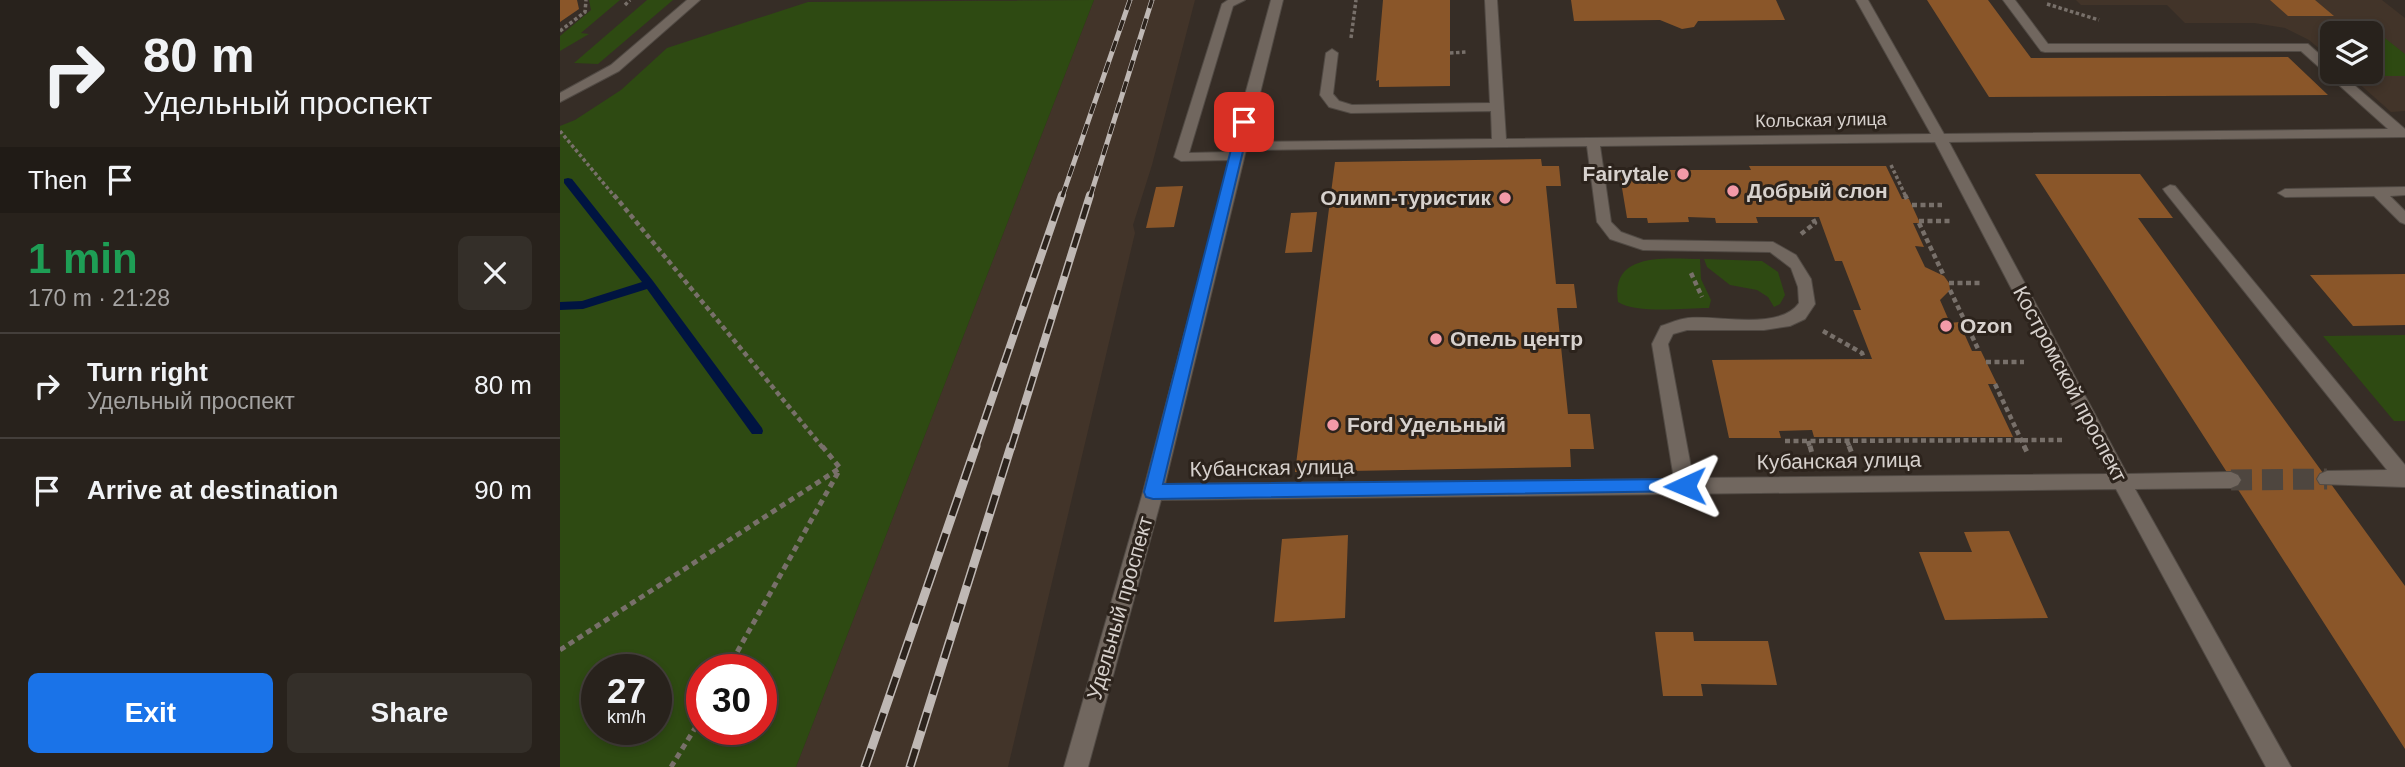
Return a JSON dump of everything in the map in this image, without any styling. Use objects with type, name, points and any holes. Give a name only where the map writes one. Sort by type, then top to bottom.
[{"type":"street","points":[[560,98],[615,68],[694,0]]},
{"type":"street","name":"Кольская улица","points":[[1239,0],[1228,4],[1181,157],[1236,151],[1593,142],[2403,133]]},
{"type":"street","name":"Удельный проспект","points":[[1076,767],[1153,492],[1236,151],[1276,0]]},
{"type":"street","points":[[1491,0],[1499,144]]},
{"type":"street","name":"Костромской проспект","points":[[1862,0],[1940,138],[2121,481],[2279,767]]},
{"type":"street","points":[[2009,0],[2045,48],[2304,47],[2403,133]]},
{"type":"street","points":[[1332,52],[1326,95],[1334,104],[1351,109],[1497,107]]},
{"type":"street","points":[[1593,142],[1604,222],[1609,232],[1624,241],[1643,245],[1773,247],[1798,265],[1810,298],[1807,309],[1796,319],[1781,324],[1685,324],[1667,330],[1660,344],[1685,486]]},
{"type":"street","points":[[2171,189],[2404,478]]},
{"type":"street","points":[[2377,191],[2405,219]]},
{"type":"street","points":[[2285,193],[2405,191]]},
{"type":"street","points":[[2327,479],[2404,478]]},
{"type":"street","name":"Кубанская улица","points":[[1153,492],[2231,480]]},
{"type":"path","points":[[560,31],[585,12],[586,0]]},
{"type":"path","points":[[625,5],[630,0]]},
{"type":"path","points":[[1350,51],[1356,0]]},
{"type":"path","points":[[2045,4],[2082,15]]},
{"type":"path","points":[[1450,53],[1470,52]]},
{"type":"path","points":[[560,131],[840,468]]},
{"type":"path","points":[[1879,139],[1907,199]]},
{"type":"path","points":[[1912,205],[1953,205]]},
{"type":"path","points":[[1793,240],[1815,223],[1812,217]]},
{"type":"path","points":[[1944,276],[1919,222],[1961,221]]},
{"type":"path","points":[[1695,245],[1690,268],[1703,298],[1701,306],[1705,324]]},
{"type":"path","points":[[1949,283],[1993,283]]},
{"type":"path","points":[[1950,290],[1979,351]]},
{"type":"path","points":[[1817,335],[1830,323]]},
{"type":"path","points":[[1822,330],[1862,353],[1864,359]]},
{"type":"path","points":[[1970,332],[2019,332]]},
{"type":"path","points":[[1986,362],[2035,362]]},
{"type":"path","points":[[1995,384],[2032,461]]},
{"type":"path","points":[[1785,441],[2076,440]]},
{"type":"path","points":[[560,650],[840,468]]},
{"type":"path","points":[[736,654],[840,468]]},
{"type":"path","points":[[671,767],[686,743]]},
{"type":"shaded area","points":[[1094,0],[1195,0],[1152,165],[1133,225],[1135,233],[1008,767],[796,767]]},
{"type":"shaded area","points":[[2076,0],[2382,0],[2405,18],[2405,111],[2391,112],[2360,84],[2383,84],[2383,21],[2320,21],[2320,49],[2309,40],[2285,28],[2254,23],[2185,23],[2167,5],[2081,5]]},
{"type":"green space","points":[[589,0],[620,0],[581,33],[589,34],[560,51],[560,36],[591,10]]},
{"type":"green space","points":[[647,0],[673,0],[598,64],[574,63]]},
{"type":"green space","points":[[1094,0],[796,767],[560,767],[560,126],[575,120],[621,90],[667,48],[808,2]]},
{"type":"green space","points":[[2383,37],[2405,54],[2405,76],[2383,76]]},
{"type":"green space","points":[[1657,259],[1700,259],[1701,279],[1711,300],[1709,308],[1649,309],[1626,306],[1618,302],[1618,286],[1623,274],[1632,266]]},
{"type":"green space","points":[[1704,259],[1762,261],[1778,272],[1785,295],[1780,304],[1774,307],[1768,297],[1757,290],[1730,285],[1707,267]]},
{"type":"green space","points":[[2405,335],[2405,421],[2394,421],[2323,336]]},
{"type":"building","points":[[560,0],[577,0],[579,9],[560,22]]},
{"type":"building","points":[[1383,0],[1450,0],[1450,86],[1379,87],[1379,80],[1376,81]]},
{"type":"building","points":[[1571,0],[1776,0],[1785,20],[1698,21],[1694,27],[1682,29],[1660,20],[1574,21]]},
{"type":"building","points":[[1927,0],[1988,0],[2031,58],[2288,57],[2328,95],[1989,97]]},
{"type":"building","points":[[2270,0],[2315,0],[2334,16],[2288,16]]},
{"type":"building","name":"Опель центр","points":[[1541,159],[1542,166],[1559,166],[1561,186],[1546,186],[1556,284],[1574,284],[1577,308],[1557,308],[1568,414],[1590,414],[1594,449],[1570,449],[1571,467],[1295,472],[1335,162]]},
{"type":"building","points":[[1749,166],[1886,166],[1902,199],[1909,199],[1920,223],[1913,223],[1924,247],[1915,246],[1925,267],[1944,276],[1949,283],[1950,290],[1940,300],[1950,323],[1959,322],[1972,351],[1981,351],[1997,384],[1988,384],[2013,437],[1814,437],[1812,430],[1779,431],[1781,438],[1729,438],[1712,360],[1872,359],[1853,310],[1861,310],[1842,261],[1835,261],[1819,217],[1756,217],[1758,223],[1716,223],[1715,218],[1688,217],[1689,222],[1648,223],[1647,218],[1627,218],[1619,170],[1751,170]]},
{"type":"building","points":[[2035,174],[2140,174],[2173,218],[2138,218],[2405,586],[2405,749]]},
{"type":"building","points":[[1183,186],[1174,227],[1146,228],[1156,187]]},
{"type":"building","points":[[1317,212],[1312,252],[1285,253],[1291,213]]},
{"type":"building","points":[[2405,274],[2405,325],[2353,326],[2310,275]]},
{"type":"building","points":[[2009,531],[2048,618],[1945,620],[1919,552],[1972,552],[1964,532]]},
{"type":"building","points":[[1348,535],[1345,618],[1274,622],[1282,539]]},
{"type":"building","points":[[1655,632],[1693,632],[1694,641],[1768,641],[1777,685],[1701,684],[1703,696],[1663,696]]},
{"type":"waterway","points":[[568,181],[649,284]]},
{"type":"waterway","points":[[560,306],[583,305],[649,284]]},
{"type":"waterway","points":[[649,284],[757,431]]},
{"type":"tunnel","points":[[2231,480],[2327,479]]},
{"type":"railway","points":[[1062,197],[1130,0]]},
{"type":"railway","points":[[1090,197],[1152,0]]},
{"type":"railway","points":[[975,448],[1062,195]]},
{"type":"railway","points":[[1011,448],[1090,195]]},
{"type":"railway","points":[[865,767],[976,446]]},
{"type":"railway","points":[[910,767],[1011,446]]},
{"type":"place","name":"Fairytale","points":[[1683,174]]},
{"type":"place","name":"Добрый слон","points":[[1733,191]]},
{"type":"place","name":"Олимп-туристик","points":[[1505,198]]},
{"type":"place","name":"Ozon","points":[[1946,326]]},
{"type":"place","name":"Опель центр","points":[[1436,339]]},
{"type":"place","name":"Ford Удельный","points":[[1333,425]]},
{"type":"route","points":[[1244,122],[1153,492],[1685,486]]}]
